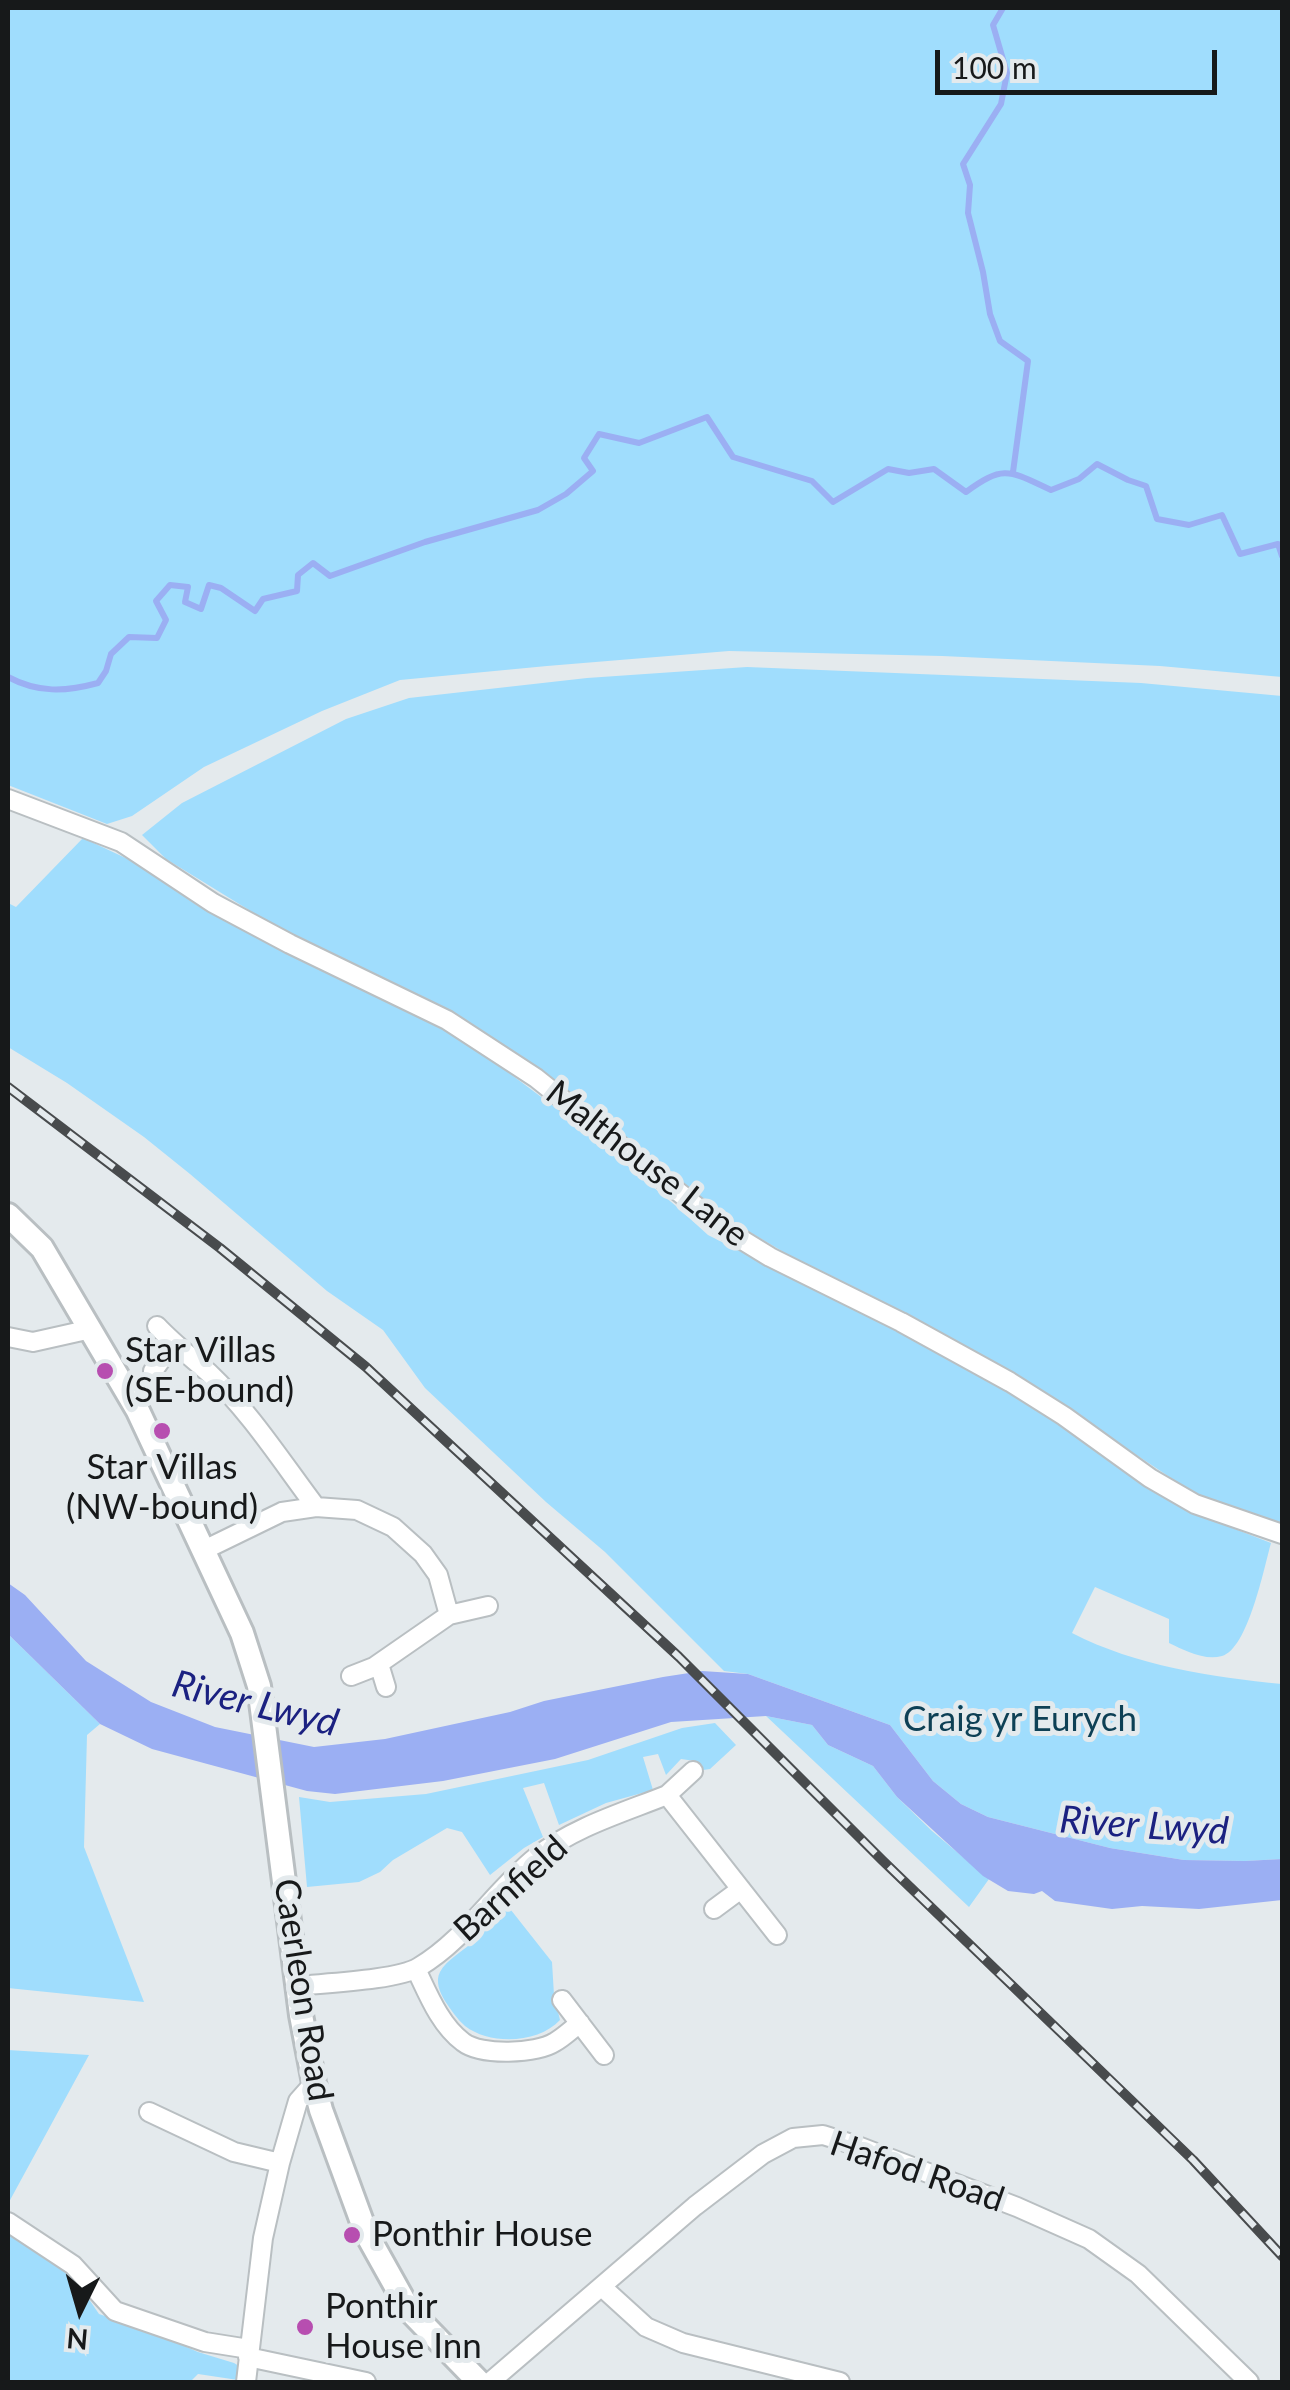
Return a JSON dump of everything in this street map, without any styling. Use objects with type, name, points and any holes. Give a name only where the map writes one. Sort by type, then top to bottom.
[{"type":"main road","name":"Caerleon Road","points":[[8,1215],[42,1248],[138,1411],[242,1633],[259,1686],[303,2029],[321,2110],[366,2233],[386,2271],[409,2310],[480,2382]]},
{"type":"street","name":"Malthouse Lane","points":[[8,799],[122,842],[228,911],[447,1020],[536,1078],[726,1230],[770,1257],[1010,1382],[1150,1478],[1195,1504],[1282,1534]]},
{"type":"street","points":[[156,1326],[210,1374],[316,1506]]},
{"type":"street","points":[[8,1337],[33,1342],[91,1329]]},
{"type":"street","points":[[153,1371],[173,1343]]},
{"type":"street","points":[[204,1550],[282,1512],[316,1506],[357,1510],[393,1527],[422,1554],[438,1575],[449,1615]]},
{"type":"street","points":[[352,1676],[379,1664],[449,1615],[488,1606]]},
{"type":"street","points":[[379,1664],[386,1687]]},
{"type":"street","name":"Barnfield","points":[[298,1986],[416,1969],[461,1936],[502,1887],[536,1857],[567,1835],[666,1795],[692,1771]]},
{"type":"street","points":[[666,1795],[777,1935]]},
{"type":"street","points":[[714,1909],[741,1889]]},
{"type":"street","points":[[416,1969],[446,2025],[466,2045],[488,2051],[518,2052],[552,2044],[580,2023]]},
{"type":"street","points":[[562,2000],[604,2054]]},
{"type":"street","points":[[246,2382],[263,2238],[298,2101],[314,2082]]},
{"type":"street","points":[[149,2112],[234,2152],[280,2164]]},
{"type":"street","name":"Hafod Road","points":[[480,2382],[763,2154],[793,2138],[823,2135],[1017,2207],[1088,2239],[1138,2274],[1248,2382]]},
{"type":"street","points":[[8,2222],[73,2266],[115,2310],[204,2342],[366,2382]]},
{"type":"street","points":[[602,2287],[646,2328],[682,2343],[840,2382]]},
{"type":"green space","points":[[8,8],[1282,8],[1282,677],[1160,666],[729,651],[547,666],[400,680],[322,711],[204,767],[132,816],[107,824],[8,785]]},
{"type":"green space","points":[[747,667],[1141,683],[1282,696],[1282,1524],[1237,1513],[1186,1488],[1081,1418],[726,1218],[554,1080],[464,1021],[301,942],[166,859],[142,835],[182,803],[346,719],[409,698],[587,678]]},
{"type":"green space","name":"Craig yr Eurych","points":[[83,838],[132,861],[198,906],[465,1040],[572,1120],[708,1235],[974,1369],[1148,1484],[1207,1518],[1271,1543],[1247,1624],[1240,1639],[1222,1656],[1201,1656],[1169,1643],[1169,1619],[1095,1587],[1072,1633],[1148,1662],[1282,1684],[1282,1859],[1184,1860],[1110,1848],[988,1817],[961,1804],[933,1781],[890,1725],[748,1674],[724,1671],[605,1552],[425,1388],[383,1330],[327,1291],[144,1137],[8,1047],[8,903],[16,907]]},
{"type":"green space","points":[[8,1634],[100,1724],[87,1735],[84,1847],[144,2002],[8,1988]]},
{"type":"green space","points":[[766,1716],[812,1725],[828,1745],[873,1766],[897,1797],[989,1879],[969,1907]]},
{"type":"green space","points":[[715,1723],[736,1745],[710,1769],[703,1770],[695,1761],[681,1759],[666,1775],[658,1754],[643,1757],[653,1790],[606,1803],[559,1825],[544,1783],[523,1788],[543,1837],[490,1875],[462,1832],[447,1828],[359,1882],[307,1887],[299,1797],[330,1802],[426,1794],[588,1760],[682,1728]]},
{"type":"green space","points":[[507,1905],[552,1962],[560,2020],[540,2033],[514,2039],[488,2037],[465,2026],[445,2001],[438,1983],[443,1968]]},
{"type":"green space","points":[[8,2050],[89,2055],[9,2202],[8,2201]]},
{"type":"green space","points":[[8,2233],[73,2276],[99,2314],[234,2363],[239,2366],[238,2380],[198,2374],[190,2382],[8,2382]]},
{"type":"shaded area","points":[[8,1583],[25,1595],[86,1661],[151,1702],[215,1727],[314,1747],[385,1739],[663,1677],[702,1671],[748,1674],[890,1725],[933,1781],[961,1804],[988,1817],[1110,1848],[1184,1860],[1282,1859],[1282,1900],[1199,1909],[1112,1909],[1055,1901],[1042,1891],[1008,1891],[983,1876],[897,1797],[873,1766],[828,1745],[812,1725],[766,1716],[671,1722],[555,1759],[443,1781],[335,1794],[307,1791],[152,1749],[100,1724],[8,1634]]},
{"type":"waterway","points":[[1003,8],[993,25],[1007,73],[1001,104],[963,164],[970,185],[968,213],[990,314],[1000,341],[1028,361],[1013,472]]},
{"type":"waterway","points":[[8,677],[52,689],[98,683],[111,654],[129,637],[157,638],[166,620],[156,601],[170,585],[188,587],[185,602],[201,609],[209,585],[221,588],[255,611],[263,599],[297,591],[298,575],[313,563],[330,576],[425,542],[538,510],[566,494],[593,471],[584,458],[599,434],[639,443],[707,417],[733,457],[812,481],[833,502],[888,469],[909,473],[934,469],[966,492],[990,477],[1007,473],[1051,490],[1079,479],[1097,464],[1146,486],[1157,519],[1189,525],[1222,515],[1240,554],[1278,544],[1282,556]]},
{"type":"railway","points":[[8,1087],[220,1248],[366,1367],[679,1657],[882,1860],[1193,2160],[1282,2256]]},
{"type":"place","name":"Star Villas (SE-bound)","points":[[105,1371]]},
{"type":"place","name":"Star Villas (NW-bound)","points":[[162,1431]]},
{"type":"place","name":"Ponthir House","points":[[352,2235]]},
{"type":"place","name":"Ponthir House Inn","points":[[305,2327]]},
{"type":"water label","name":"River Lwyd","points":[[255,1704]]},
{"type":"water label","name":"River Lwyd","points":[[1144,1826]]}]
